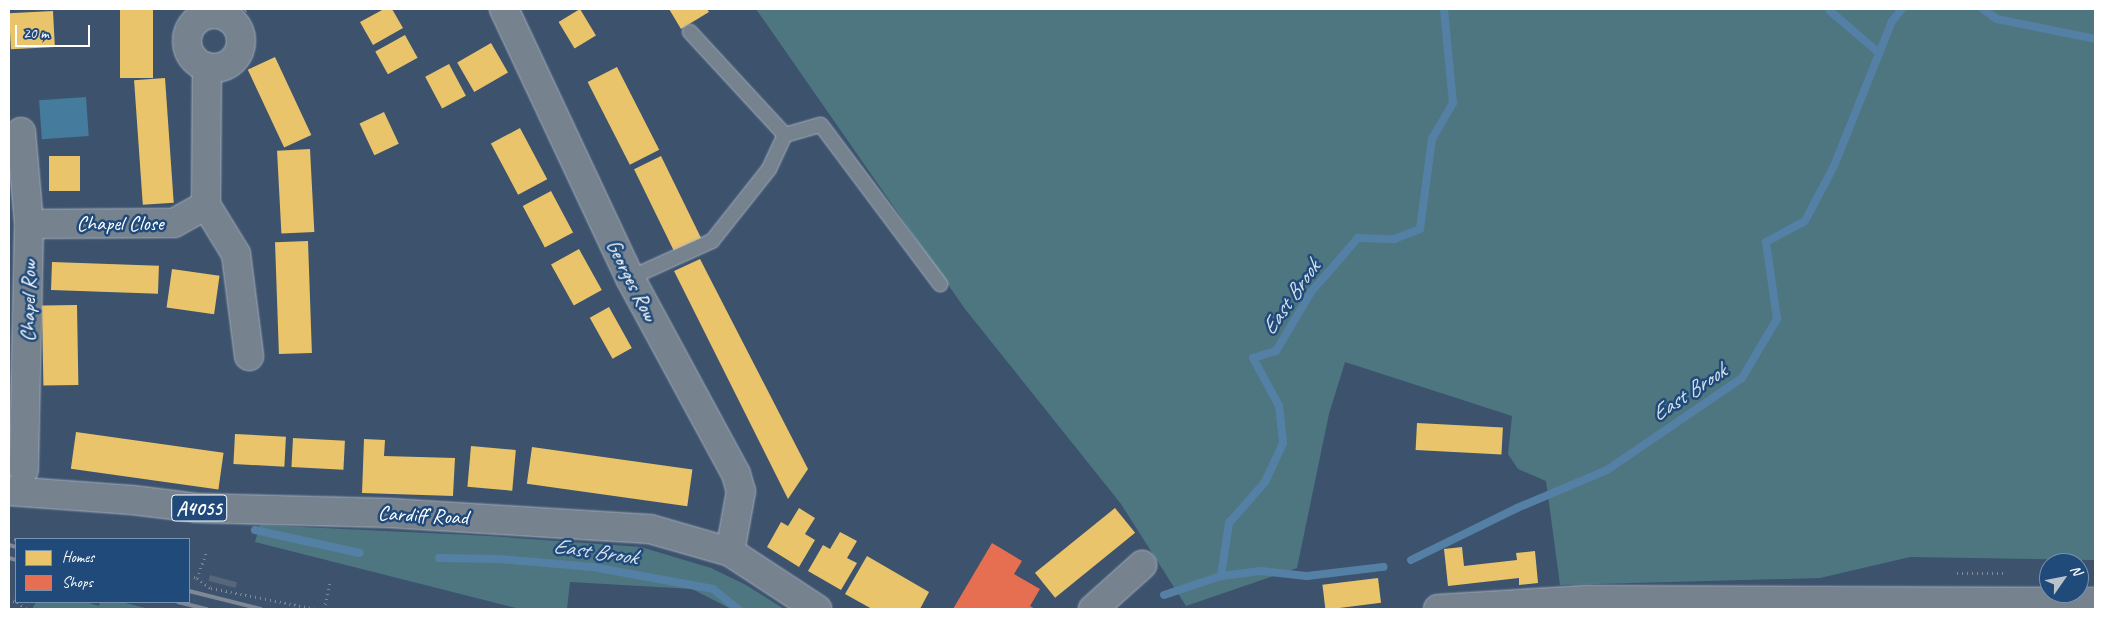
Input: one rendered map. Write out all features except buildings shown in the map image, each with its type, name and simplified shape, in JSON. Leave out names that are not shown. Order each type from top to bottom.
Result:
[{"type":"street","name":"Georges Row","points":[[504,9],[630,278],[736,474],[741,491],[730,552]]},
{"type":"street","points":[[211,13],[226,16],[240,15],[241,40],[237,56],[221,67],[207,67],[192,56],[187,40],[188,30],[202,16],[211,13]]},
{"type":"street","points":[[207,67],[206,205],[236,254],[248,356]]},
{"type":"street","name":"Chapel Row","points":[[16,480],[29,224],[21,132]]},
{"type":"street","name":"Chapel Close","points":[[29,224],[174,223],[206,205]]},
{"type":"street","name":"Cardiff Road","points":[[16,480],[132,500],[197,508],[389,512],[650,529],[730,552],[817,609]]},
{"type":"street","points":[[1093,609],[1142,564]]},
{"type":"street","points":[[1438,609],[1587,605],[2095,602]]},
{"type":"lane","points":[[690,32],[785,135]]},
{"type":"lane","points":[[630,278],[712,240],[769,168],[785,135],[821,125],[940,284]]},
{"type":"path","points":[[197,578],[207,551]]},
{"type":"path","points":[[190,576],[197,578],[211,588],[316,609]]},
{"type":"path","points":[[324,609],[330,583]]},
{"type":"green space","points":[[756,9],[2095,9],[2095,560],[2089,560],[2089,553],[2039,553],[2039,559],[1910,557],[1820,578],[1560,585],[1546,481],[1518,469],[1508,454],[1512,416],[1345,362],[1329,414],[1297,568],[1186,606],[1121,504],[965,309]]},
{"type":"green space","points":[[260,525],[489,536],[641,547],[711,568],[746,585],[784,609],[731,609],[692,589],[570,582],[567,609],[520,609],[255,542]]},
{"type":"green space","points":[[35,603],[89,603],[99,606],[100,603],[125,603],[150,609],[32,609]]},
{"type":"waterway","name":"East Brook","points":[[1164,595],[1221,576],[1229,523],[1265,482],[1283,443],[1279,406],[1253,358],[1276,351],[1311,292],[1358,238],[1394,239],[1420,229],[1432,139],[1453,103],[1444,9]]},
{"type":"waterway","name":"East Brook","points":[[1411,560],[1517,508],[1607,470],[1742,378],[1777,319],[1766,242],[1805,221],[1834,166],[1892,21],[1902,9]]},
{"type":"waterway","name":"East Brook","points":[[1983,9],[1997,19],[2095,39]]},
{"type":"waterway","points":[[1830,11],[1879,53]]},
{"type":"waterway","name":"East Brook","points":[[255,530],[360,553]]},
{"type":"waterway","name":"East Brook","points":[[439,558],[499,559],[593,567],[713,589],[738,609]]},
{"type":"waterway","points":[[1221,576],[1261,571],[1307,576],[1383,567]]},
{"type":"railway","points":[[9,545],[15,547]]},
{"type":"railway","points":[[9,558],[15,560]]},
{"type":"railway","points":[[190,591],[261,609]]},
{"type":"railway","points":[[182,603],[207,609]]}]
